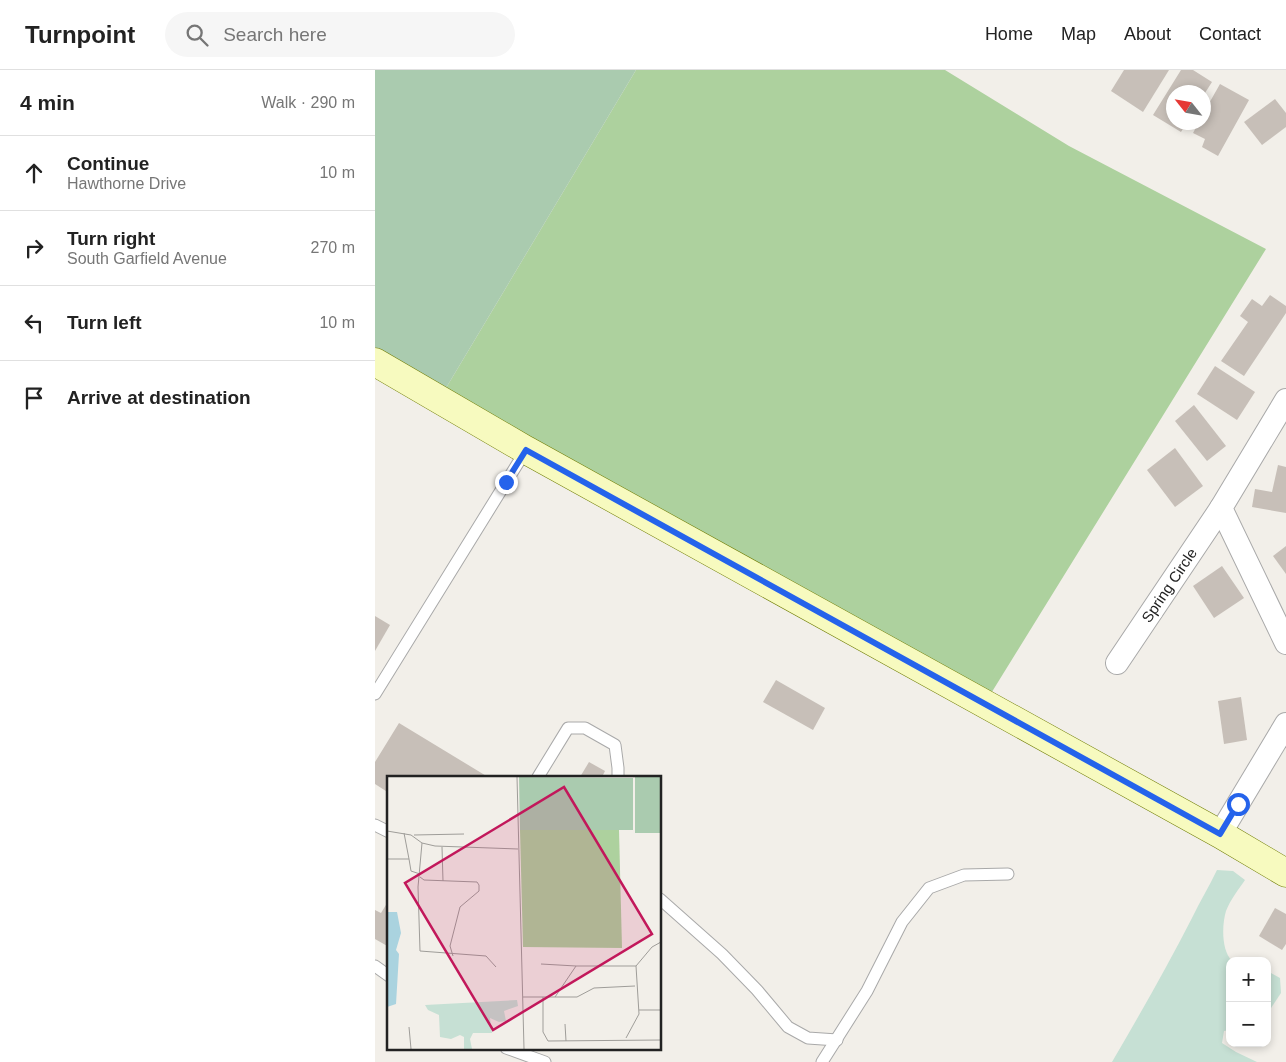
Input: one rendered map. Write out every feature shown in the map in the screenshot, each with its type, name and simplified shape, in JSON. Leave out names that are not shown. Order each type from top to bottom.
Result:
[{"type":"street","points":[[375,362],[526,450],[1220,834],[1286,873]]},
{"type":"street","name":"Spring Circle","points":[[1117,663],[1221,508],[1286,400]]},
{"type":"street","points":[[1221,508],[1286,642]]},
{"type":"street","points":[[1220,834],[1282,739]]},
{"type":"lane","points":[[375,694],[526,450]]},
{"type":"lane","points":[[539,776],[568,728],[585,728],[615,745],[618,776]]},
{"type":"lane","points":[[375,825],[387,831]]},
{"type":"lane","points":[[822,1062],[867,991],[902,922],[929,888],[964,875],[1008,874]]},
{"type":"lane","points":[[661,900],[722,954],[788,1026],[808,1038],[837,1040]]},
{"type":"lane","points":[[375,966],[387,975]]},
{"type":"lane","points":[[512,1050],[545,1062]]},
{"type":"green space","points":[[375,70],[636,70],[446,388],[375,347]]},
{"type":"green space","points":[[636,70],[945,70],[1069,146],[1266,249],[990,695],[571,463],[446,388]]},
{"type":"green space","points":[[1217,870],[1233,871],[1245,880],[1226,911],[1224,923],[1223,937],[1229,957],[1226,957],[1226,1031],[1224,1031],[1222,1043],[1226,1047],[1257,1062],[1112,1062],[1163,972]]},
{"type":"green space","points":[[1271,973],[1280,978],[1281,993],[1271,1008]]},
{"type":"building","points":[[1124,70],[1169,70],[1143,112],[1111,91]]},
{"type":"building","points":[[1181,70],[1193,70],[1212,82],[1210,85],[1172,85]]},
{"type":"building","points":[[1220,84],[1249,100],[1218,156],[1202,147],[1205,139],[1193,133],[1195,130],[1211,130],[1211,100]]},
{"type":"building","points":[[1166,94],[1166,123],[1153,115]]},
{"type":"building","points":[[1275,99],[1286,113],[1286,127],[1262,145],[1244,122]]},
{"type":"building","points":[[1270,295],[1286,306],[1286,313],[1244,376],[1221,361],[1248,322],[1240,316],[1252,299],[1262,306]]},
{"type":"building","points":[[1215,366],[1255,392],[1237,420],[1197,394]]},
{"type":"building","points":[[1194,405],[1226,446],[1207,461],[1175,421]]},
{"type":"building","points":[[1175,448],[1203,486],[1175,507],[1147,470]]},
{"type":"building","points":[[1278,465],[1286,467],[1286,513],[1252,507],[1255,489],[1272,492]]},
{"type":"building","points":[[1286,546],[1286,574],[1273,556]]},
{"type":"building","points":[[1222,566],[1244,598],[1214,618],[1193,586]]},
{"type":"building","points":[[375,616],[390,625],[375,651]]},
{"type":"building","points":[[776,680],[825,708],[813,730],[763,702]]},
{"type":"building","points":[[1241,697],[1247,740],[1224,744],[1218,701]]},
{"type":"building","points":[[399,723],[486,776],[387,776],[387,792],[375,784],[375,762]]},
{"type":"building","points":[[589,762],[605,771],[602,776],[581,776]]},
{"type":"building","points":[[387,903],[387,946],[375,939],[375,910],[381,913]]},
{"type":"building","points":[[1275,908],[1286,914],[1286,944],[1282,950],[1259,936]]},
{"type":"route","points":[[506,482],[526,450],[1220,834],[1238,804]]}]
